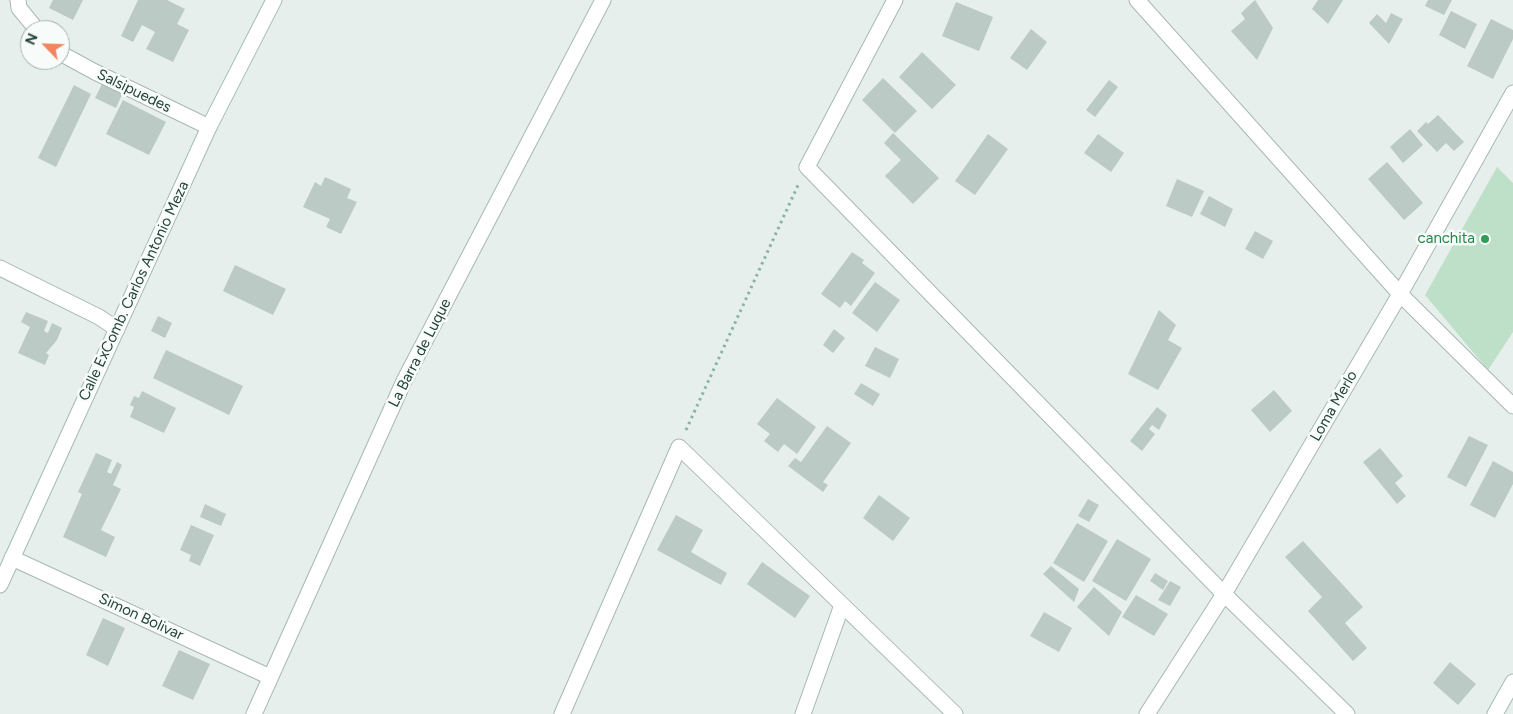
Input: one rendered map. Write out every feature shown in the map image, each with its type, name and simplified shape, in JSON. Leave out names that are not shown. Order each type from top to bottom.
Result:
[{"type":"street","points":[[18,0],[19,8],[29,20]]},
{"type":"street","name":"Calle ExComb. Carlos Antonio Meza","points":[[0,585],[209,127],[274,0]]},
{"type":"street","name":"La Barra de Luque","points":[[254,714],[404,381],[603,0]]},
{"type":"street","points":[[895,0],[807,167],[1224,594],[1347,714]]},
{"type":"street","points":[[1137,0],[1400,294],[1513,406]]},
{"type":"street","name":"Salsipuedes","points":[[70,58],[209,127]]},
{"type":"street","name":"Loma Merlo","points":[[1147,714],[1224,594],[1400,294],[1513,93]]},
{"type":"street","points":[[0,268],[99,317],[117,328]]},
{"type":"street","points":[[562,714],[679,447],[955,714]]},
{"type":"street","name":"Simon Bolivar","points":[[12,558],[270,677]]},
{"type":"street","points":[[803,714],[842,605]]},
{"type":"street","points":[[1495,714],[1512,685]]},
{"type":"path","points":[[679,447],[807,167]]},
{"type":"green space","name":"canchita","points":[[1497,167],[1513,183],[1513,332],[1488,370],[1425,295]]},
{"type":"building","points":[[53,0],[83,0],[73,20],[49,8]]},
{"type":"building","points":[[138,0],[167,0],[185,9],[177,24],[189,30],[173,62],[146,49],[155,32],[142,25],[133,42],[121,36]]},
{"type":"building","points":[[1255,0],[1273,28],[1257,60],[1231,31],[1245,19],[1241,13]]},
{"type":"building","points":[[1318,0],[1343,0],[1328,24],[1312,9]]},
{"type":"building","points":[[1428,0],[1452,0],[1444,15],[1425,6]]},
{"type":"building","points":[[956,2],[993,17],[979,51],[942,36]]},
{"type":"building","points":[[1451,11],[1477,24],[1465,49],[1439,35]]},
{"type":"building","points":[[1391,13],[1403,19],[1389,44],[1369,23],[1377,14],[1386,23]]},
{"type":"building","points":[[1491,19],[1513,30],[1513,39],[1493,79],[1467,66]]},
{"type":"building","points":[[1031,29],[1047,42],[1027,70],[1010,58]]},
{"type":"building","points":[[922,52],[956,85],[932,109],[899,77]]},
{"type":"building","points":[[105,78],[125,88],[116,108],[95,98]]},
{"type":"building","points":[[883,78],[917,111],[895,133],[862,100]]},
{"type":"building","points":[[1109,80],[1118,87],[1095,117],[1086,110]]},
{"type":"building","points":[[74,85],[91,94],[56,167],[38,158]]},
{"type":"building","points":[[123,100],[166,122],[149,155],[106,134]]},
{"type":"building","points":[[1438,115],[1464,142],[1454,151],[1446,143],[1437,152],[1417,131],[1426,122],[1428,124]]},
{"type":"building","points":[[1410,129],[1423,145],[1403,163],[1390,147]]},
{"type":"building","points":[[893,133],[939,178],[913,204],[885,176],[901,160],[884,143]]},
{"type":"building","points":[[988,134],[1008,149],[975,195],[955,181]]},
{"type":"building","points":[[1098,134],[1124,153],[1111,172],[1084,153]]},
{"type":"building","points":[[1387,162],[1423,203],[1404,220],[1368,179]]},
{"type":"building","points":[[325,177],[351,189],[347,198],[357,202],[341,234],[326,227],[330,219],[303,207],[315,182],[321,186]]},
{"type":"building","points":[[1177,179],[1204,191],[1192,217],[1166,206]]},
{"type":"building","points":[[1209,196],[1233,209],[1225,227],[1200,214]]},
{"type":"building","points":[[1255,231],[1273,241],[1263,259],[1245,249]]},
{"type":"building","points":[[852,252],[864,260],[862,263],[875,273],[851,306],[845,301],[840,308],[821,294]]},
{"type":"building","points":[[235,265],[286,289],[273,315],[223,291]]},
{"type":"building","points":[[875,282],[900,300],[877,332],[852,313]]},
{"type":"building","points":[[1159,310],[1176,325],[1168,340],[1182,348],[1158,390],[1128,374]]},
{"type":"building","points":[[26,312],[48,321],[44,331],[48,333],[52,323],[62,328],[57,340],[46,353],[49,355],[45,365],[18,353],[30,327],[21,322]]},
{"type":"building","points":[[158,316],[172,323],[165,338],[151,331]]},
{"type":"building","points":[[834,329],[845,338],[833,353],[823,345]]},
{"type":"building","points":[[875,347],[899,359],[890,378],[865,366]]},
{"type":"building","points":[[166,350],[243,386],[229,415],[153,378]]},
{"type":"building","points":[[861,383],[880,394],[873,406],[854,394]]},
{"type":"building","points":[[1274,390],[1292,411],[1270,432],[1251,410]]},
{"type":"building","points":[[142,391],[176,408],[164,433],[130,417],[134,407],[130,405],[134,396],[139,398]]},
{"type":"building","points":[[777,398],[816,427],[797,454],[784,444],[778,452],[764,441],[770,434],[757,424]]},
{"type":"building","points":[[1157,407],[1167,415],[1159,430],[1152,425],[1149,429],[1155,434],[1142,451],[1130,441]]},
{"type":"building","points":[[827,426],[851,443],[823,482],[828,485],[823,492],[788,466],[795,458],[801,462]]},
{"type":"building","points":[[1469,436],[1488,445],[1466,487],[1447,477]]},
{"type":"building","points":[[1380,448],[1403,476],[1395,483],[1406,496],[1397,504],[1363,462]]},
{"type":"building","points":[[96,453],[112,460],[107,472],[111,474],[117,462],[122,465],[113,485],[121,489],[101,530],[115,537],[106,557],[63,537],[82,494],[78,492]]},
{"type":"building","points":[[1493,461],[1513,472],[1513,484],[1495,518],[1470,505]]},
{"type":"building","points":[[879,495],[910,518],[893,541],[863,518]]},
{"type":"building","points":[[1088,499],[1099,505],[1089,522],[1078,516]]},
{"type":"building","points":[[205,504],[226,514],[221,526],[200,517]]},
{"type":"building","points":[[676,515],[703,530],[691,552],[727,573],[721,585],[657,550]]},
{"type":"building","points":[[1077,523],[1108,541],[1084,582],[1053,563]]},
{"type":"building","points":[[191,525],[214,535],[200,566],[189,561],[191,555],[180,550]]},
{"type":"building","points":[[1117,539],[1151,559],[1126,601],[1092,581]]},
{"type":"building","points":[[1303,541],[1363,607],[1345,623],[1367,648],[1353,661],[1308,611],[1322,597],[1285,557]]},
{"type":"building","points":[[762,562],[810,596],[795,618],[747,584]]},
{"type":"building","points":[[1051,566],[1079,589],[1074,602],[1043,574]]},
{"type":"building","points":[[1155,573],[1168,581],[1163,590],[1150,581]]},
{"type":"building","points":[[1170,581],[1181,587],[1170,606],[1158,600]]},
{"type":"building","points":[[1094,587],[1122,612],[1109,636],[1077,607]]},
{"type":"building","points":[[1136,595],[1168,614],[1154,636],[1122,617]]},
{"type":"building","points":[[1044,612],[1072,628],[1059,652],[1030,636]]},
{"type":"building","points":[[103,618],[125,628],[108,666],[86,655]]},
{"type":"building","points":[[179,650],[210,664],[193,700],[162,686]]},
{"type":"building","points":[[1450,662],[1476,684],[1458,705],[1433,683]]},
{"type":"place","name":"canchita","points":[[1485,239]]}]
